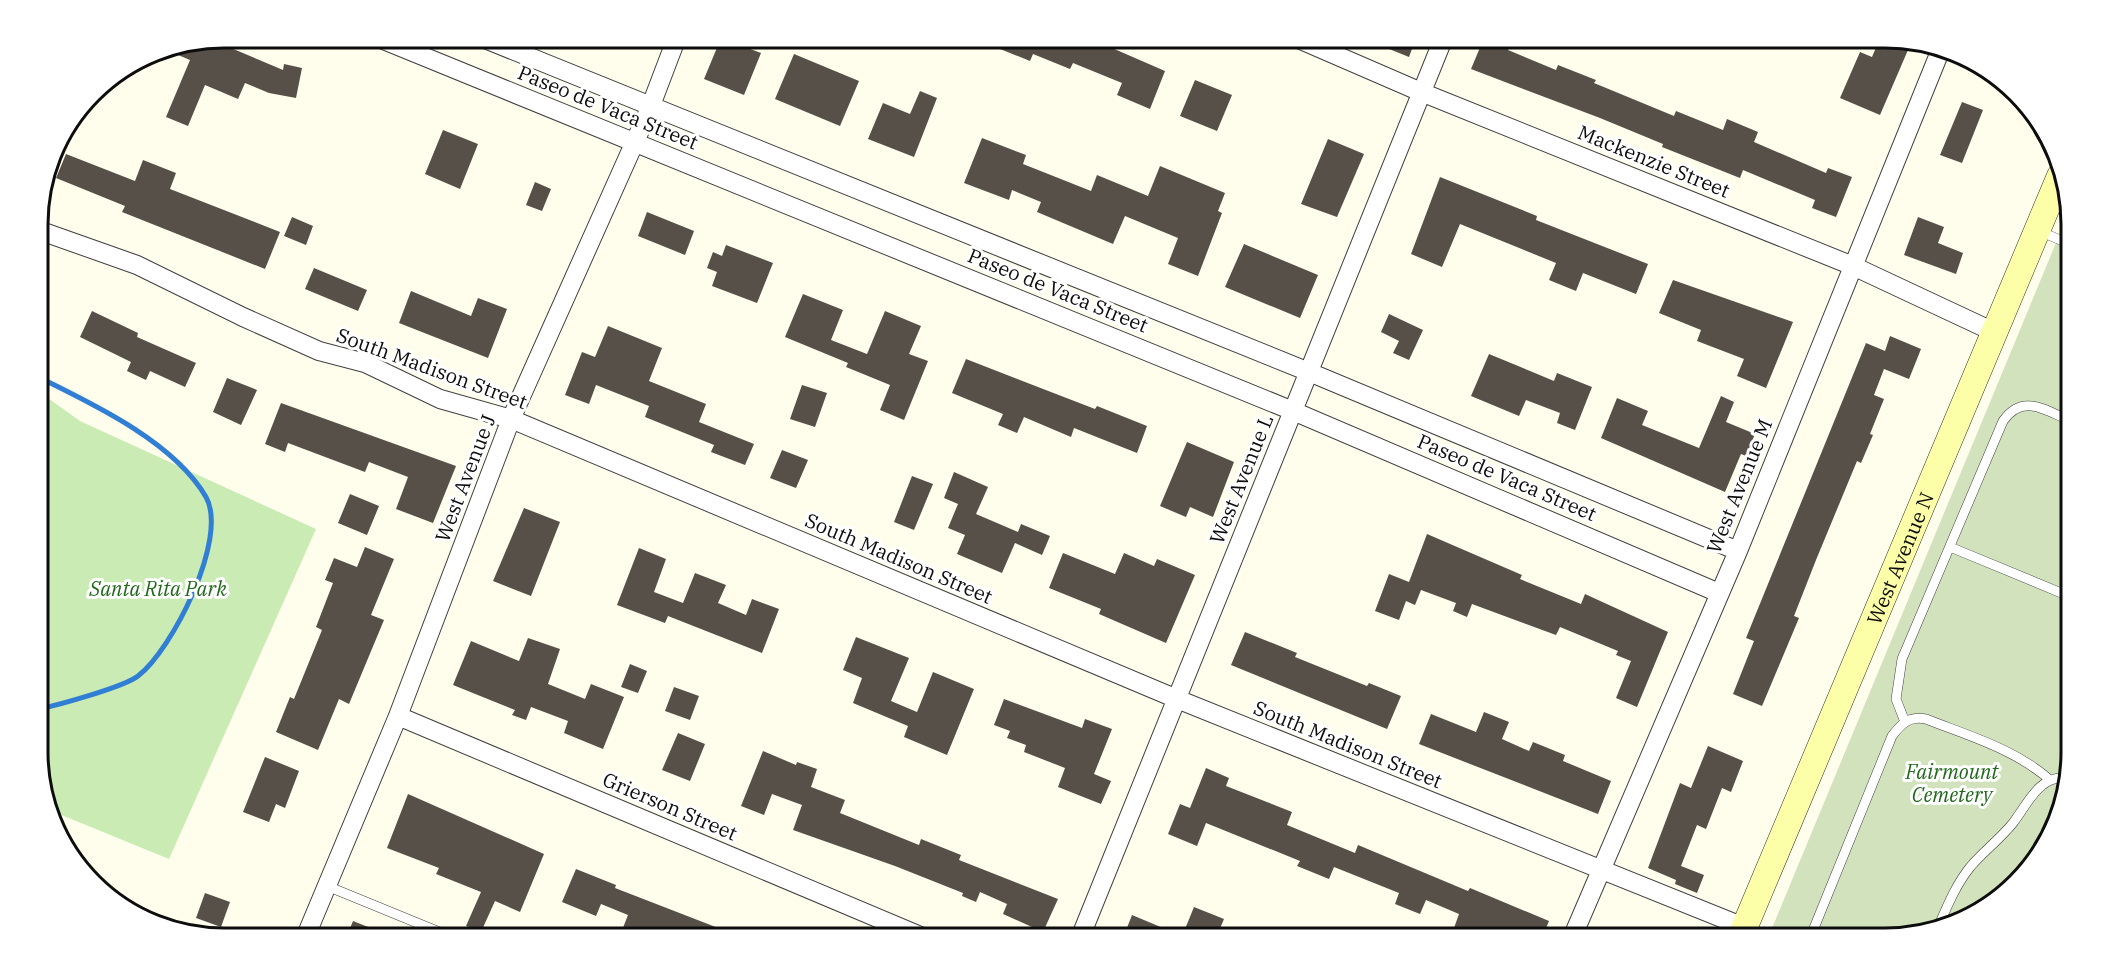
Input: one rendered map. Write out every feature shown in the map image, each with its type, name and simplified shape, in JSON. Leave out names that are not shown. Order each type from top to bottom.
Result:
[{"type":"main road","name":"West Avenue N","points":[[1744,928],[2056,185]]},
{"type":"street","name":"Paseo de Vaca Street","points":[[401,48],[1293,411],[1719,593]]},
{"type":"street","name":"Paseo de Vaca Street","points":[[504,48],[1309,372],[1738,551]]},
{"type":"street","name":"West Avenue J","points":[[310,928],[398,716],[511,419],[650,108],[673,48]]},
{"type":"street","name":"Mackenzie Street","points":[[1318,48],[1852,266],[1994,332]]},
{"type":"street","name":"West Avenue L","points":[[1084,928],[1440,48]]},
{"type":"street","name":"West Avenue M","points":[[1576,928],[1738,551],[1938,56]]},
{"type":"street","name":"South Madison Street","points":[[48,235],[137,266],[319,351],[365,363],[440,399],[511,419],[1177,699],[1600,870],[1733,928]]},
{"type":"street","name":"Grierson Street","points":[[398,716],[901,928]]},
{"type":"lane","points":[[2037,230],[2061,240]]},
{"type":"lane","points":[[1905,722],[1896,699],[1902,659],[2003,421],[2010,411],[2020,405],[2030,405],[2061,417]]},
{"type":"lane","points":[[1950,547],[2061,593]]},
{"type":"lane","points":[[1814,928],[1892,736],[1905,722],[1914,717],[1926,719],[2011,753],[2032,764],[2050,780]]},
{"type":"lane","points":[[1942,919],[1950,899],[1970,867],[2012,824],[2042,785],[2050,780],[2059,779]]},
{"type":"lane","points":[[327,886],[430,928]]},
{"type":"green space","name":"Fairmount Cemetery","points":[[2061,231],[2061,764],[2058,786],[2048,819],[2025,859],[2001,884],[1963,910],[1942,919],[1897,928],[1772,928]]},
{"type":"green space","name":"Santa Rita Park","points":[[48,398],[80,421],[316,529],[169,859],[59,814],[54,798],[48,752]]},
{"type":"building","points":[[231,48],[283,70],[284,64],[302,68],[296,98],[269,93],[245,83],[238,99],[205,85],[188,126],[166,117],[190,60],[177,54]]},
{"type":"building","points":[[717,48],[748,48],[761,53],[744,95],[704,79]]},
{"type":"building","points":[[998,48],[1112,48],[1165,71],[1150,109],[1117,95],[1122,83],[1073,63],[1070,69],[1033,54],[1030,61]]},
{"type":"building","points":[[1387,48],[1412,48],[1409,57]]},
{"type":"building","points":[[1480,48],[1509,48],[1508,50],[1556,70],[1558,65],[1596,80],[1594,83],[1674,116],[1676,111],[1723,130],[1727,119],[1758,132],[1754,142],[1826,173],[1828,168],[1852,177],[1836,217],[1812,208],[1815,200],[1743,170],[1740,178],[1662,147],[1663,144],[1600,118],[1471,69]]},
{"type":"building","points":[[1876,48],[1908,50],[1880,115],[1840,98],[1860,52],[1872,57]]},
{"type":"building","points":[[794,54],[859,81],[840,126],[775,99]]},
{"type":"building","points":[[1195,80],[1232,95],[1217,131],[1180,116]]},
{"type":"building","points":[[920,91],[937,98],[914,157],[868,139],[883,103],[910,114]]},
{"type":"building","points":[[1962,102],[1983,110],[1962,163],[1940,155]]},
{"type":"building","points":[[443,130],[478,144],[460,189],[425,174]]},
{"type":"building","points":[[982,138],[1026,155],[1023,164],[1091,191],[1097,175],[1148,196],[1160,166],[1225,193],[1218,211],[1222,213],[1198,276],[1168,264],[1178,238],[1125,216],[1113,244],[1037,212],[1041,202],[1012,190],[1009,200],[964,183]]},
{"type":"building","points":[[1328,139],[1364,154],[1337,217],[1301,204]]},
{"type":"building","points":[[66,154],[135,181],[143,160],[176,173],[170,189],[280,232],[265,269],[122,212],[125,206],[56,178]]},
{"type":"building","points":[[1440,177],[1537,216],[1536,220],[1648,264],[1636,294],[1583,273],[1576,291],[1549,280],[1556,263],[1460,224],[1442,267],[1411,254]]},
{"type":"building","points":[[535,182],[551,189],[542,211],[526,205]]},
{"type":"building","points":[[647,212],[694,231],[685,255],[638,236]]},
{"type":"building","points":[[292,217],[313,226],[306,245],[284,236]]},
{"type":"building","points":[[1918,217],[1944,227],[1938,243],[1963,253],[1956,274],[1904,255]]},
{"type":"building","points":[[1244,244],[1318,275],[1300,318],[1225,287]]},
{"type":"building","points":[[726,245],[773,263],[757,303],[712,286],[717,272],[707,268],[713,252],[722,256]]},
{"type":"building","points":[[314,268],[367,290],[358,311],[305,289]]},
{"type":"building","points":[[1673,280],[1793,322],[1766,388],[1737,376],[1744,359],[1697,341],[1701,330],[1659,313]]},
{"type":"building","points":[[411,291],[471,316],[478,298],[507,309],[488,358],[399,323]]},
{"type":"building","points":[[803,294],[843,310],[831,340],[867,354],[885,311],[921,326],[909,354],[928,361],[904,420],[880,410],[890,385],[846,367],[848,363],[785,337]]},
{"type":"building","points":[[92,311],[138,333],[137,337],[196,363],[185,387],[150,371],[146,380],[127,371],[131,362],[80,337]]},
{"type":"building","points":[[1389,314],[1423,330],[1409,360],[1393,353],[1399,341],[1381,332]]},
{"type":"building","points":[[608,326],[662,348],[649,381],[706,404],[699,422],[754,444],[745,465],[711,452],[714,445],[645,417],[649,406],[596,385],[589,404],[565,395],[582,352],[595,357]]},
{"type":"building","points":[[1890,336],[1921,349],[1909,379],[1884,369],[1874,395],[1884,399],[1870,434],[1873,435],[1861,463],[1857,461],[1816,560],[1794,616],[1799,618],[1762,706],[1733,694],[1754,641],[1746,638],[1866,343],[1885,351]]},
{"type":"building","points":[[1489,354],[1554,381],[1557,373],[1592,387],[1575,430],[1557,423],[1560,413],[1526,400],[1519,416],[1471,396]]},
{"type":"building","points":[[966,359],[1095,409],[1097,406],[1147,426],[1137,453],[1074,428],[1071,437],[1024,417],[1017,433],[998,425],[1003,414],[952,393]]},
{"type":"building","points":[[227,378],[257,390],[241,425],[213,412]]},
{"type":"building","points":[[802,385],[827,393],[815,427],[790,419]]},
{"type":"building","points":[[1721,396],[1734,402],[1726,422],[1755,434],[1746,456],[1741,454],[1725,492],[1601,438],[1617,398],[1648,411],[1642,425],[1699,448]]},
{"type":"building","points":[[281,403],[456,466],[433,523],[396,509],[408,477],[369,462],[365,472],[288,443],[285,452],[265,444]]},
{"type":"building","points":[[1187,442],[1234,462],[1213,517],[1190,507],[1186,517],[1160,506]]},
{"type":"building","points":[[782,450],[808,460],[796,488],[770,478]]},
{"type":"building","points":[[954,472],[988,487],[976,514],[1018,532],[1021,524],[1050,536],[1042,555],[1015,543],[1002,573],[957,554],[965,535],[948,528],[958,504],[944,498]]},
{"type":"building","points":[[912,476],[933,484],[914,530],[894,522]]},
{"type":"building","points":[[350,494],[379,506],[367,535],[338,523]]},
{"type":"building","points":[[524,508],[560,522],[531,596],[493,581]]},
{"type":"building","points":[[1427,534],[1522,575],[1520,579],[1581,604],[1585,594],[1668,632],[1637,707],[1616,698],[1631,661],[1616,655],[1618,651],[1560,627],[1556,635],[1472,604],[1467,617],[1453,611],[1456,603],[1421,590],[1415,605],[1406,601],[1399,620],[1375,611],[1389,574],[1409,582]]},
{"type":"building","points":[[365,547],[394,559],[371,615],[384,620],[349,704],[339,699],[318,750],[276,732],[290,697],[294,699],[322,630],[316,627],[333,583],[325,580],[334,558],[357,567]]},
{"type":"building","points":[[639,548],[666,559],[654,592],[683,603],[695,573],[726,585],[718,603],[746,615],[752,599],[779,609],[762,653],[668,616],[665,623],[617,605]]},
{"type":"building","points":[[1063,553],[1115,574],[1124,553],[1154,566],[1157,559],[1195,575],[1166,643],[1099,614],[1101,609],[1049,588]]},
{"type":"building","points":[[1245,632],[1297,653],[1295,657],[1367,686],[1369,683],[1401,696],[1387,729],[1231,665]]},
{"type":"building","points":[[856,637],[909,658],[891,701],[917,712],[933,672],[974,689],[947,755],[904,737],[908,726],[853,703],[862,678],[843,670]]},
{"type":"building","points":[[528,638],[560,649],[548,684],[585,699],[591,684],[624,697],[603,749],[564,733],[568,721],[531,707],[526,720],[512,715],[515,710],[453,685],[471,641],[519,661]]},
{"type":"building","points":[[630,664],[647,671],[638,693],[621,687]]},
{"type":"building","points":[[674,687],[699,696],[690,720],[665,711]]},
{"type":"building","points":[[1004,699],[1082,728],[1085,719],[1112,729],[1094,774],[1111,781],[1101,804],[1058,787],[1065,768],[1024,752],[1026,745],[1007,738],[1010,731],[994,725]]},
{"type":"building","points":[[1484,712],[1509,722],[1502,739],[1529,751],[1533,742],[1565,755],[1563,761],[1611,781],[1598,814],[1419,744],[1431,714],[1476,732]]},
{"type":"building","points":[[678,733],[705,744],[690,781],[662,770]]},
{"type":"building","points":[[1708,746],[1743,761],[1731,792],[1722,788],[1706,829],[1697,825],[1681,866],[1704,875],[1697,893],[1675,884],[1676,880],[1648,868],[1680,783],[1691,788]]},
{"type":"building","points":[[763,751],[796,765],[797,762],[817,769],[811,787],[845,800],[840,813],[919,845],[921,839],[961,855],[959,860],[1058,899],[1045,928],[1034,928],[1003,914],[1007,904],[980,892],[976,902],[962,896],[963,893],[895,866],[793,830],[802,805],[772,794],[764,815],[741,806]]},
{"type":"building","points":[[265,757],[299,771],[285,808],[276,804],[269,822],[243,812]]},
{"type":"building","points":[[1206,768],[1229,778],[1226,786],[1292,812],[1287,825],[1355,853],[1358,845],[1468,891],[1470,888],[1549,921],[1546,928],[1454,928],[1459,914],[1426,900],[1420,914],[1395,904],[1399,893],[1334,867],[1329,879],[1297,866],[1300,861],[1206,823],[1197,846],[1168,834],[1180,804],[1190,808]]},
{"type":"building","points":[[408,794],[544,854],[520,912],[495,901],[483,928],[471,928],[466,926],[481,892],[436,874],[439,868],[387,848]]},
{"type":"building","points":[[576,869],[616,885],[615,888],[718,928],[623,928],[628,915],[601,904],[596,916],[562,902]]},
{"type":"building","points":[[205,893],[230,902],[221,927],[196,918]]},
{"type":"building","points":[[1194,907],[1224,919],[1220,928],[1185,928]]},
{"type":"building","points":[[1132,915],[1163,928],[1127,928]]},
{"type":"building","points":[[353,921],[371,928],[350,928]]},
{"type":"waterway","points":[[48,382],[131,426],[174,459],[192,477],[206,497],[211,515],[210,539],[204,565],[181,619],[152,663],[131,680],[75,700],[48,707]]}]
